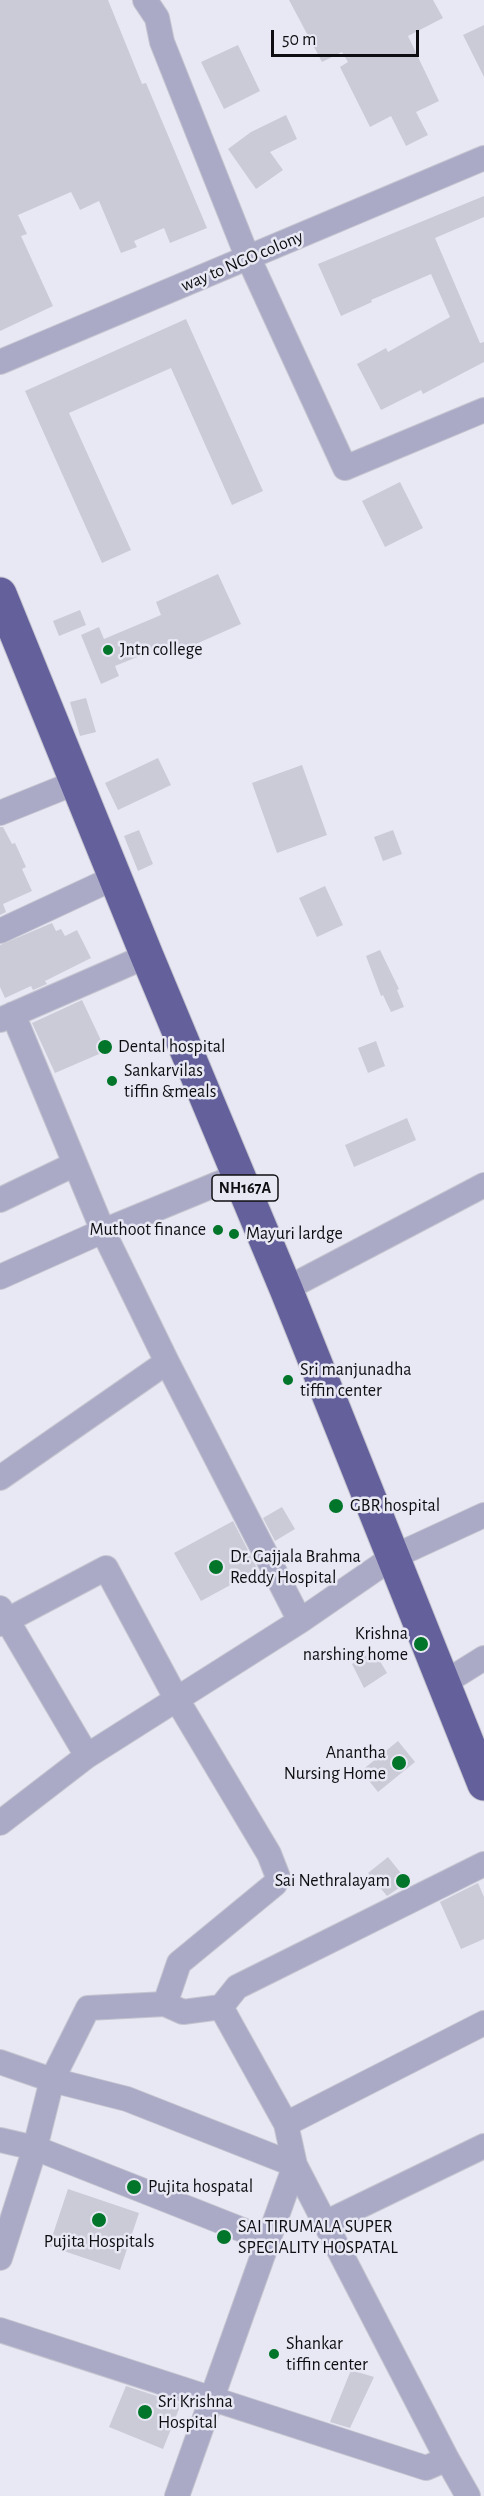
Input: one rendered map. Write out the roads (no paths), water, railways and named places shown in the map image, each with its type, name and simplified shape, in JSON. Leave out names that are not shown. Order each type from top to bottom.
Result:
[{"type":"highway","name":"NH167A","points":[[1,598],[286,1288],[484,1784]]},
{"type":"street","points":[[145,0],[157,18],[162,42],[249,258],[345,468],[484,410]]},
{"type":"street","name":"way to NGO colony","points":[[0,362],[484,158]]},
{"type":"street","points":[[0,813],[77,782]]},
{"type":"street","points":[[0,931],[116,877]]},
{"type":"street","points":[[147,956],[6,1017],[75,1164],[103,1231],[167,1362],[300,1621]]},
{"type":"street","points":[[1,1198],[75,1164]]},
{"type":"street","points":[[0,1277],[103,1231],[239,1175]]},
{"type":"street","points":[[286,1288],[484,1185]]},
{"type":"street","points":[[0,1478],[167,1362]]},
{"type":"street","points":[[0,1823],[87,1756],[300,1621],[394,1558],[484,1515]]},
{"type":"street","points":[[87,1756],[2,1617],[106,1568],[176,1698],[268,1854],[278,1877],[268,1891],[179,1963],[165,2004]]},
{"type":"street","points":[[444,1683],[484,1658]]},
{"type":"street","points":[[0,2258],[35,2148],[52,2080],[88,2008],[165,2004],[183,2012],[221,2007],[237,1987],[484,1864]]},
{"type":"street","points":[[221,2007],[286,2124],[295,2165],[468,2496]]},
{"type":"street","points":[[286,2124],[484,2023]]},
{"type":"street","points":[[0,2062],[52,2080],[127,2099],[295,2165]]},
{"type":"street","points":[[0,2140],[35,2148],[268,2240]]},
{"type":"street","points":[[325,2223],[484,2146]]},
{"type":"street","points":[[177,2496],[295,2165]]},
{"type":"street","points":[[0,2330],[426,2468],[447,2459]]},
{"type":"place","name":"Jntn college","points":[[108,650]]},
{"type":"place","name":"Dental hospital","points":[[105,1047]]},
{"type":"place","name":"Sankarvilas tiffin &meals","points":[[112,1081]]},
{"type":"place","name":"Muthoot finance","points":[[218,1230]]},
{"type":"place","name":"Mayuri lardge","points":[[234,1234]]},
{"type":"place","name":"Sri manjunadha tiffin center","points":[[288,1380]]},
{"type":"place","name":"GBR hospital","points":[[336,1506]]},
{"type":"place","name":"Dr. Gajjala Brahma Reddy Hospital","points":[[216,1567]]},
{"type":"place","name":"Krishna narshing home","points":[[421,1644]]},
{"type":"place","name":"Anantha Nursing Home","points":[[399,1763]]},
{"type":"place","name":"Sai Nethralayam","points":[[403,1881]]},
{"type":"place","name":"Pujita hospatal","points":[[134,2187]]},
{"type":"place","name":"Pujita Hospitals","points":[[99,2220]]},
{"type":"place","name":"SAI TIRUMALA SUPER SPECIALITY HOSPATAL","points":[[224,2237]]},
{"type":"place","name":"Shankar tiffin center","points":[[274,2354]]},
{"type":"place","name":"Sri Krishna Hospital","points":[[145,2412]]}]
